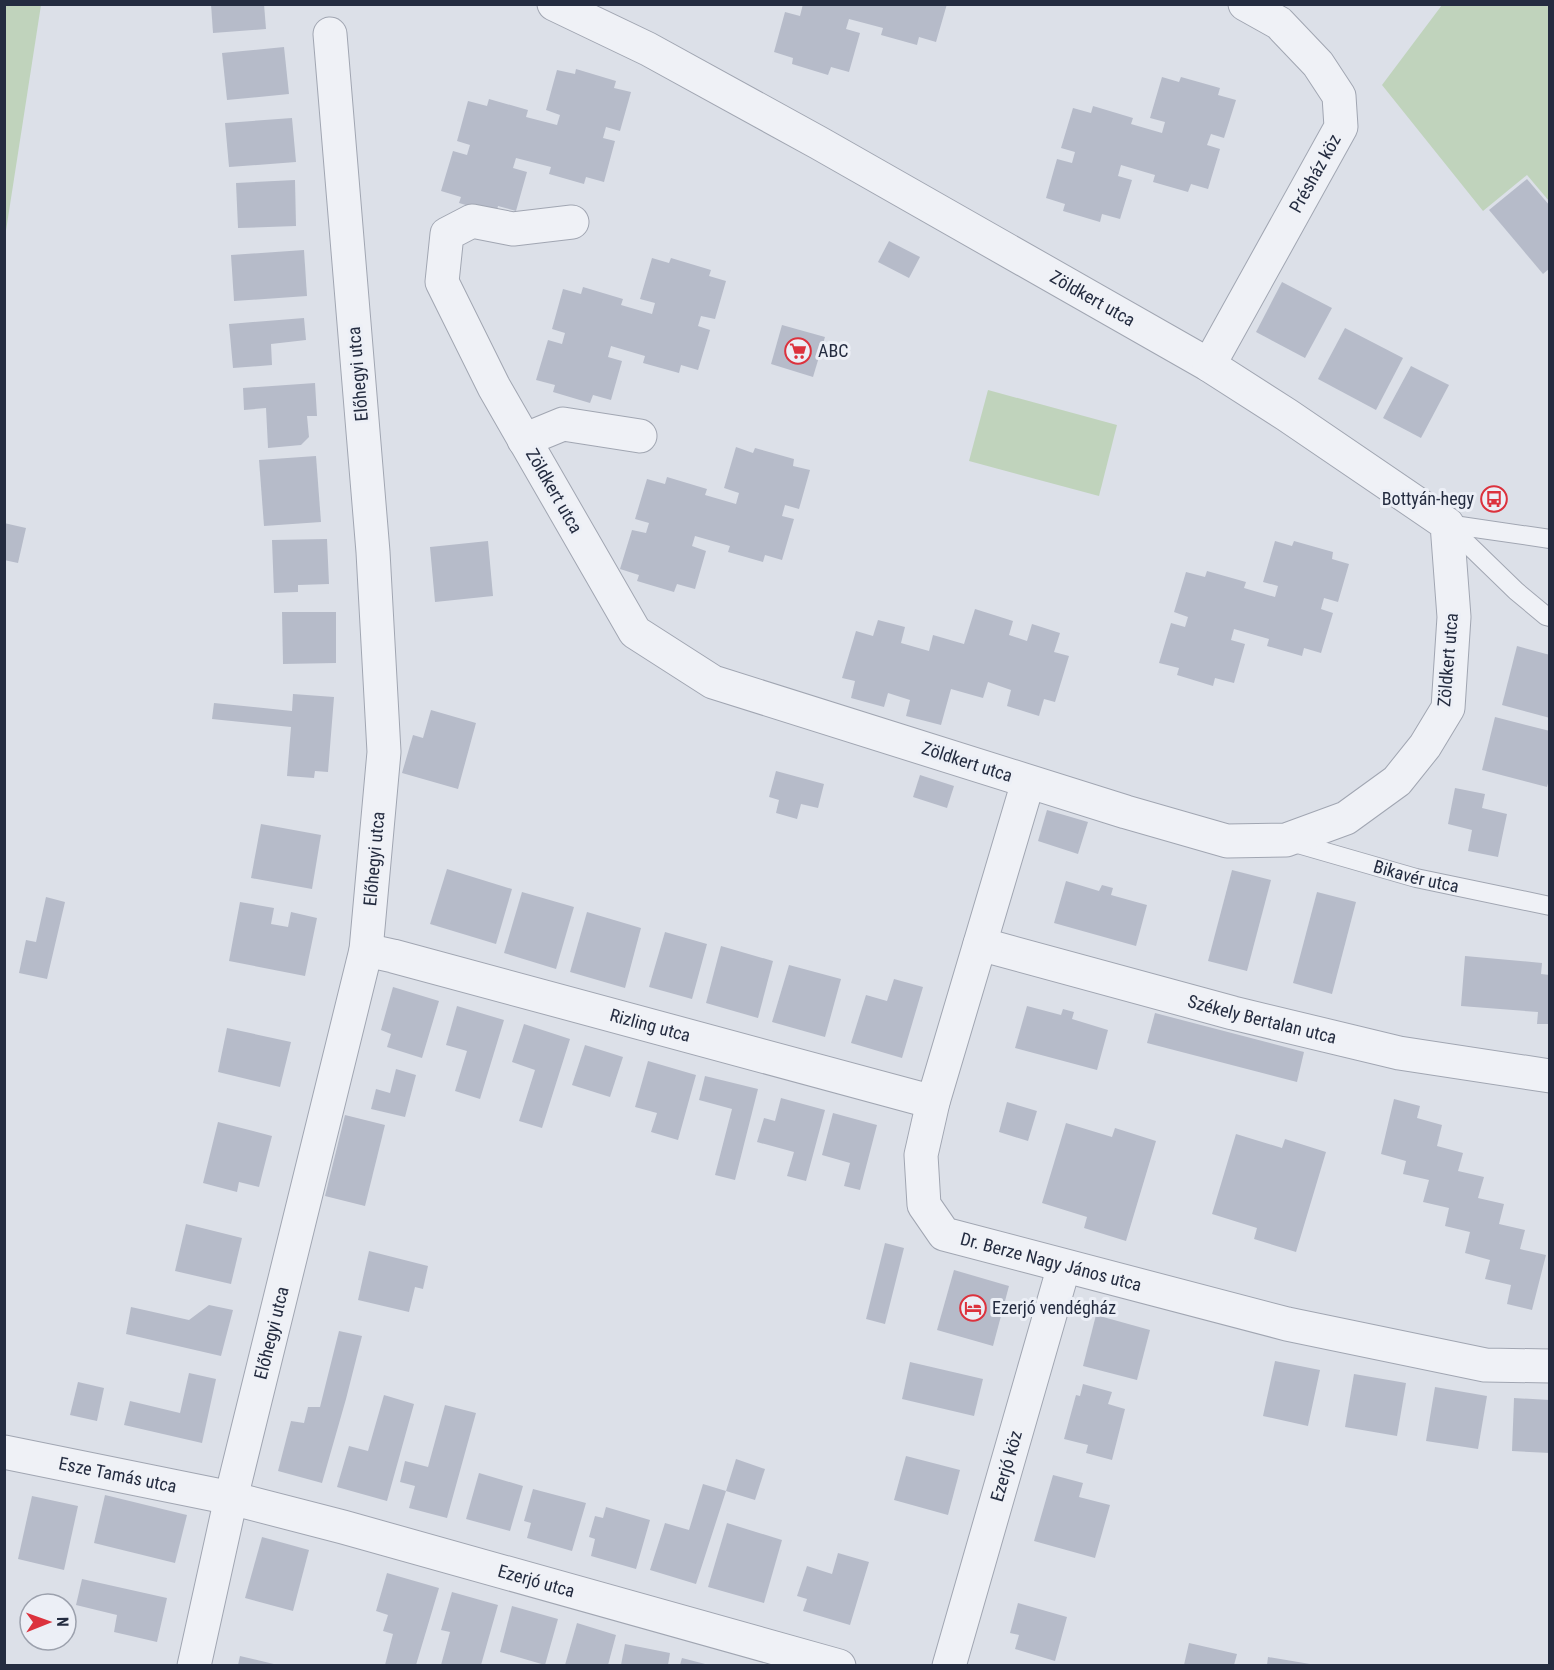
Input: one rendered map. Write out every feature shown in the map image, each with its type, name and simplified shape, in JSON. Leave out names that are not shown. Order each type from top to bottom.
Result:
[{"type":"street","name":"Zöldkert utca","points":[[554,4],[648,48],[759,109],[1209,365],[1447,524],[1454,617],[1448,708],[1425,746],[1397,781],[1346,818],[1286,840],[1227,841],[1028,782],[713,682],[634,632],[494,387],[442,282],[447,234],[472,221],[513,229],[572,222]]},
{"type":"street","name":"Présház köz","points":[[1209,365],[1341,127],[1339,96],[1318,64],[1279,22],[1245,4]]},
{"type":"street","name":"Előhegyi utca","points":[[194,1665],[231,1498],[366,950],[384,752],[373,552],[330,34]]},
{"type":"street","points":[[524,440],[563,424],[640,436]]},
{"type":"street","name":"Dr. Berze Nagy János utca","points":[[1028,782],[933,1102],[921,1155],[924,1205],[944,1234],[1287,1324],[1485,1365],[1550,1366]]},
{"type":"street","name":"Székely Bertalan utca","points":[[980,944],[1233,1013],[1388,1050],[1550,1076]]},
{"type":"street","name":"Rizling utca","points":[[366,950],[933,1102]]},
{"type":"street","name":"Ezerjó köz","points":[[949,1665],[1064,1266]]},
{"type":"street","name":"Esze Tamás utca","points":[[4,1452],[231,1498]]},
{"type":"street","name":"Ezerjó utca","points":[[231,1498],[839,1665]]},
{"type":"lane","points":[[1447,524],[1550,539]]},
{"type":"lane","points":[[1447,524],[1516,591],[1550,617]]},
{"type":"lane","name":"Bikavér utca","points":[[1286,840],[1416,878],[1550,906]]},
{"type":"green space","points":[[4,5],[41,5],[5,237]]},
{"type":"green space","points":[[1442,5],[1549,5],[1549,201],[1527,175],[1483,211],[1382,85]]},
{"type":"green space","points":[[988,390],[1117,425],[1099,496],[969,461]]},
{"type":"building","points":[[211,4],[264,4],[266,29],[213,33]]},
{"type":"building","points":[[803,4],[947,4],[936,42],[919,37],[917,45],[881,35],[883,28],[849,19],[846,29],[860,33],[849,72],[831,67],[828,75],[792,64],[793,58],[774,52],[785,12],[800,16]]},
{"type":"building","points":[[284,47],[289,94],[227,100],[222,53]]},
{"type":"building","points":[[576,69],[616,81],[614,88],[631,92],[620,131],[606,127],[603,138],[615,141],[604,182],[586,177],[584,184],[549,174],[551,167],[516,158],[513,168],[527,172],[516,211],[498,206],[496,214],[459,203],[461,197],[441,191],[453,151],[467,155],[470,145],[457,141],[468,101],[487,106],[489,99],[528,110],[526,117],[557,125],[560,115],[546,110],[557,70],[575,74]]},
{"type":"building","points":[[1162,77],[1179,82],[1181,77],[1220,88],[1218,95],[1236,100],[1224,138],[1211,134],[1207,145],[1220,149],[1208,189],[1191,184],[1188,192],[1153,182],[1155,175],[1121,165],[1118,176],[1132,180],[1120,219],[1102,214],[1100,222],[1063,211],[1065,204],[1046,198],[1057,159],[1072,163],[1075,152],[1061,148],[1073,108],[1091,113],[1093,106],[1133,118],[1131,124],[1162,133],[1165,122],[1150,118]]},
{"type":"building","points":[[292,118],[296,162],[229,167],[225,123]]},
{"type":"building","points":[[1527,179],[1550,206],[1550,268],[1543,274],[1489,210]]},
{"type":"building","points":[[295,180],[296,226],[238,228],[236,183]]},
{"type":"building","points":[[889,241],[920,257],[909,278],[878,262]]},
{"type":"building","points":[[304,250],[307,296],[234,301],[231,255]]},
{"type":"building","points":[[652,258],[669,263],[671,258],[711,270],[709,276],[726,281],[715,319],[701,316],[698,326],[710,330],[698,370],[681,365],[679,373],[643,363],[645,356],[611,346],[608,357],[622,361],[611,400],[593,395],[590,403],[553,392],[555,385],[536,380],[548,340],[562,344],[565,333],[552,329],[563,289],[581,294],[583,287],[623,299],[621,305],[652,314],[655,303],[640,299]]},
{"type":"building","points":[[1282,282],[1332,308],[1305,358],[1256,332]]},
{"type":"building","points":[[304,318],[306,340],[271,344],[272,365],[233,368],[229,324]]},
{"type":"building","name":"ABC","points":[[782,325],[825,337],[813,377],[771,364]]},
{"type":"building","points":[[1345,328],[1403,358],[1376,410],[1318,379]]},
{"type":"building","points":[[1411,366],[1449,385],[1421,438],[1383,418]]},
{"type":"building","points":[[315,383],[317,416],[307,416],[309,437],[301,445],[268,448],[266,408],[244,410],[243,388]]},
{"type":"building","points":[[736,447],[753,453],[755,448],[794,459],[793,466],[810,470],[799,509],[785,505],[782,516],[794,519],[782,560],[765,555],[763,562],[728,552],[730,546],[695,536],[692,546],[706,551],[695,589],[677,584],[674,592],[637,581],[639,575],[620,569],[632,530],[646,533],[649,523],[635,519],[647,479],[665,484],[667,477],[707,489],[705,495],[736,504],[739,493],[724,488]]},
{"type":"building","points":[[316,456],[321,522],[264,526],[259,460]]},
{"type":"building","points":[[4,523],[26,528],[18,563],[4,560]]},
{"type":"building","points":[[327,539],[329,584],[298,585],[298,592],[274,593],[272,540]]},
{"type":"building","points":[[488,541],[493,596],[435,602],[430,547]]},
{"type":"building","points":[[1275,541],[1292,546],[1294,541],[1333,552],[1332,559],[1349,564],[1338,602],[1324,598],[1321,609],[1333,613],[1321,653],[1304,648],[1302,656],[1267,646],[1269,639],[1234,629],[1231,640],[1245,644],[1234,683],[1215,678],[1213,686],[1177,675],[1179,668],[1159,663],[1171,623],[1185,627],[1188,617],[1174,612],[1186,572],[1205,577],[1207,571],[1246,582],[1244,588],[1275,597],[1278,586],[1263,582]]},
{"type":"building","points":[[975,609],[1013,621],[1009,635],[1027,641],[1032,624],[1060,633],[1054,652],[1069,656],[1055,702],[1044,699],[1039,716],[1007,706],[1011,690],[988,682],[983,698],[951,689],[941,725],[906,716],[910,700],[888,693],[884,707],[851,698],[855,681],[842,678],[856,631],[873,636],[878,620],[905,627],[901,643],[929,651],[933,635],[964,644]]},
{"type":"building","points":[[282,612],[336,612],[336,663],[283,664]]},
{"type":"building","points":[[1517,646],[1550,655],[1550,718],[1502,705]]},
{"type":"building","points":[[293,694],[334,697],[328,772],[315,771],[314,778],[287,776],[291,727],[212,719],[214,703],[292,711]]},
{"type":"building","points":[[431,710],[476,723],[458,789],[402,773],[413,735],[423,738]]},
{"type":"building","points":[[1495,717],[1550,731],[1550,776],[1547,787],[1482,770]]},
{"type":"building","points":[[776,771],[824,784],[818,808],[801,804],[797,819],[776,813],[779,800],[769,797]]},
{"type":"building","points":[[920,775],[954,786],[947,808],[913,797]]},
{"type":"building","points":[[1455,788],[1485,794],[1482,808],[1507,814],[1498,857],[1468,851],[1472,830],[1448,824]]},
{"type":"building","points":[[1047,810],[1088,822],[1078,854],[1038,841]]},
{"type":"building","points":[[261,824],[321,835],[312,889],[251,878]]},
{"type":"building","points":[[447,869],[512,889],[496,944],[430,924]]},
{"type":"building","points":[[1232,870],[1271,880],[1247,971],[1208,961]]},
{"type":"building","points":[[1066,881],[1099,891],[1102,885],[1113,888],[1111,895],[1147,905],[1136,946],[1054,923]]},
{"type":"building","points":[[522,892],[574,907],[556,969],[504,953]]},
{"type":"building","points":[[1317,892],[1356,902],[1332,994],[1293,983]]},
{"type":"building","points":[[46,897],[65,902],[47,979],[19,973],[26,940],[36,942]]},
{"type":"building","points":[[240,902],[274,908],[271,924],[288,927],[291,912],[317,918],[305,976],[229,961]]},
{"type":"building","points":[[587,912],[641,928],[625,988],[570,972]]},
{"type":"building","points":[[665,932],[707,944],[692,999],[649,987]]},
{"type":"building","points":[[721,946],[773,961],[758,1018],[706,1003]]},
{"type":"building","points":[[1465,956],[1542,963],[1541,974],[1550,975],[1550,1024],[1537,1024],[1538,1012],[1461,1006]]},
{"type":"building","points":[[789,965],[841,979],[825,1037],[772,1022]]},
{"type":"building","points":[[894,979],[923,987],[902,1058],[851,1043],[866,995],[887,1001]]},
{"type":"building","points":[[393,987],[439,1001],[422,1058],[387,1047],[391,1034],[381,1030]]},
{"type":"building","points":[[457,1006],[504,1020],[480,1099],[455,1091],[467,1051],[446,1045]]},
{"type":"building","points":[[1027,1006],[1061,1015],[1063,1009],[1074,1012],[1072,1019],[1108,1030],[1097,1070],[1015,1048]]},
{"type":"building","points":[[1155,1013],[1304,1052],[1297,1082],[1147,1043]]},
{"type":"building","points":[[524,1024],[570,1039],[542,1128],[519,1121],[535,1070],[512,1062]]},
{"type":"building","points":[[227,1028],[291,1042],[280,1087],[218,1072]]},
{"type":"building","points":[[585,1045],[623,1057],[610,1097],[572,1085]]},
{"type":"building","points":[[648,1061],[696,1075],[678,1140],[651,1132],[657,1113],[635,1107]]},
{"type":"building","points":[[396,1069],[416,1075],[405,1117],[371,1109],[376,1089],[390,1093]]},
{"type":"building","points":[[705,1076],[758,1089],[735,1180],[715,1175],[732,1109],[699,1100]]},
{"type":"building","points":[[781,1098],[825,1110],[806,1181],[787,1176],[794,1152],[757,1142],[764,1118],[775,1121]]},
{"type":"building","points":[[1394,1099],[1420,1106],[1417,1118],[1442,1125],[1437,1146],[1463,1153],[1458,1171],[1484,1177],[1478,1198],[1504,1204],[1499,1224],[1525,1230],[1520,1249],[1546,1255],[1532,1310],[1507,1304],[1511,1285],[1485,1279],[1490,1260],[1465,1253],[1470,1232],[1445,1226],[1449,1208],[1423,1202],[1429,1180],[1403,1174],[1406,1161],[1381,1154]]},
{"type":"building","points":[[1007,1102],[1037,1111],[1028,1141],[999,1132]]},
{"type":"building","points":[[833,1113],[877,1125],[860,1190],[844,1186],[850,1163],[822,1155]]},
{"type":"building","points":[[345,1115],[385,1125],[365,1206],[325,1196]]},
{"type":"building","points":[[218,1122],[272,1136],[259,1187],[239,1182],[237,1192],[203,1183]]},
{"type":"building","points":[[1066,1123],[1112,1137],[1115,1128],[1156,1141],[1126,1241],[1084,1228],[1087,1217],[1042,1203]]},
{"type":"building","points":[[1236,1134],[1282,1148],[1285,1139],[1326,1152],[1296,1252],[1254,1239],[1257,1228],[1212,1214]]},
{"type":"building","points":[[186,1224],[242,1238],[231,1284],[175,1271]]},
{"type":"building","points":[[885,1243],[904,1248],[885,1324],[866,1319]]},
{"type":"building","points":[[369,1251],[428,1266],[423,1289],[415,1287],[409,1312],[358,1300]]},
{"type":"building","name":"Ezerjó vendégház","points":[[954,1270],[1009,1286],[993,1346],[937,1330]]},
{"type":"building","points":[[209,1305],[233,1310],[221,1356],[126,1334],[131,1307],[189,1320]]},
{"type":"building","points":[[1096,1315],[1150,1330],[1137,1380],[1083,1366]]},
{"type":"building","points":[[339,1331],[362,1336],[322,1483],[278,1471],[291,1421],[304,1423],[308,1407],[320,1407]]},
{"type":"building","points":[[1275,1361],[1320,1370],[1308,1426],[1263,1416]]},
{"type":"building","points":[[910,1362],[983,1379],[974,1416],[902,1399]]},
{"type":"building","points":[[189,1373],[216,1379],[202,1443],[124,1425],[130,1401],[180,1413]]},
{"type":"building","points":[[1354,1374],[1406,1383],[1397,1436],[1345,1427]]},
{"type":"building","points":[[78,1382],[104,1388],[97,1421],[70,1415]]},
{"type":"building","points":[[1083,1384],[1112,1392],[1108,1404],[1125,1409],[1112,1460],[1086,1453],[1088,1445],[1064,1439],[1076,1395],[1080,1396]]},
{"type":"building","points":[[1435,1387],[1487,1396],[1478,1449],[1426,1441]]},
{"type":"building","points":[[384,1395],[414,1404],[387,1501],[337,1487],[349,1446],[368,1451]]},
{"type":"building","points":[[1514,1398],[1550,1400],[1550,1453],[1512,1451]]},
{"type":"building","points":[[445,1405],[476,1413],[447,1518],[409,1508],[415,1486],[400,1482],[405,1461],[428,1467]]},
{"type":"building","points":[[906,1456],[960,1470],[948,1515],[894,1500]]},
{"type":"building","points":[[736,1459],[765,1469],[755,1500],[726,1491]]},
{"type":"building","points":[[479,1473],[523,1486],[510,1531],[466,1519]]},
{"type":"building","points":[[1053,1475],[1083,1483],[1079,1497],[1110,1505],[1095,1558],[1034,1541]]},
{"type":"building","points":[[703,1484],[726,1491],[696,1584],[650,1570],[665,1523],[689,1530]]},
{"type":"building","points":[[533,1489],[586,1503],[572,1551],[527,1538],[531,1523],[524,1521]]},
{"type":"building","points":[[105,1495],[187,1515],[175,1563],[94,1543]]},
{"type":"building","points":[[32,1496],[78,1506],[64,1570],[18,1559]]},
{"type":"building","points":[[606,1507],[650,1520],[636,1569],[591,1556],[595,1539],[589,1537],[595,1516],[603,1518]]},
{"type":"building","points":[[727,1523],[782,1540],[764,1603],[708,1587]]},
{"type":"building","points":[[262,1537],[309,1550],[293,1611],[245,1598]]},
{"type":"building","points":[[838,1553],[869,1562],[850,1625],[803,1611],[807,1599],[797,1596],[807,1566],[832,1574]]},
{"type":"building","points":[[387,1573],[439,1588],[416,1665],[385,1665],[393,1634],[383,1631],[388,1615],[376,1611]]},
{"type":"building","points":[[82,1579],[167,1598],[157,1642],[114,1632],[117,1615],[78,1605]]},
{"type":"building","points":[[452,1592],[498,1605],[481,1665],[441,1665],[450,1632],[441,1630]]},
{"type":"building","points":[[1018,1603],[1067,1617],[1055,1661],[1015,1649],[1019,1635],[1010,1633]]},
{"type":"building","points":[[512,1606],[558,1619],[545,1665],[500,1652]]},
{"type":"building","points":[[577,1623],[616,1635],[608,1665],[565,1665]]},
{"type":"building","points":[[1189,1643],[1237,1654],[1234,1665],[1184,1665]]},
{"type":"building","points":[[625,1644],[670,1653],[668,1665],[621,1665]]},
{"type":"building","points":[[240,1656],[278,1665],[238,1665]]},
{"type":"building","points":[[1268,1657],[1310,1664],[1310,1665],[1267,1665]]},
{"type":"building","points":[[682,1658],[709,1665],[680,1665]]},
{"type":"place","name":"ABC","points":[[798,351]]},
{"type":"place","name":"Bottyán-hegy","points":[[1494,499]]},
{"type":"place","name":"Ezerjó vendégház","points":[[973,1308]]}]
